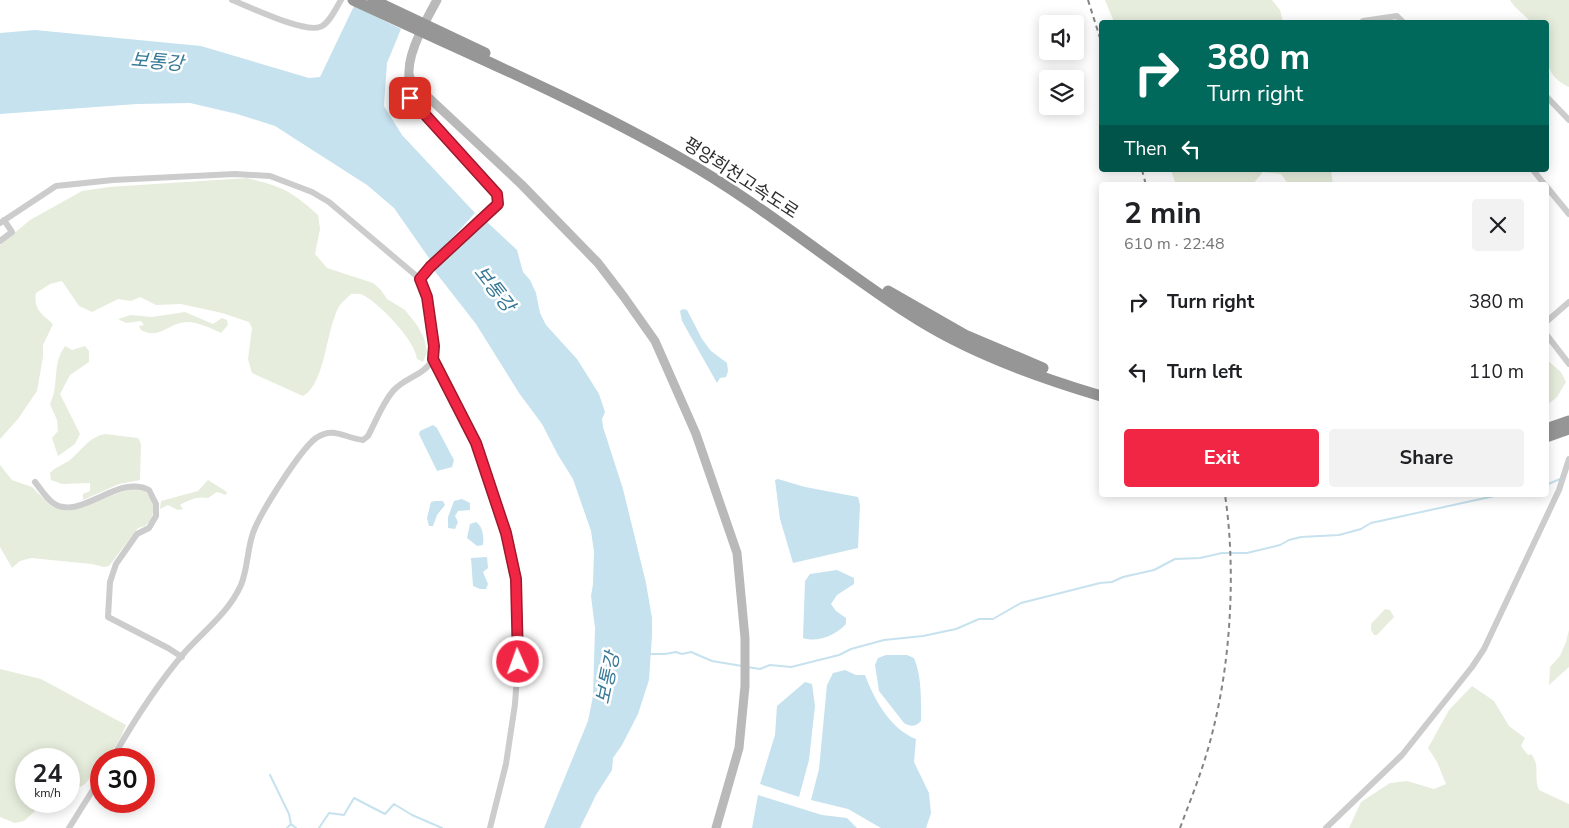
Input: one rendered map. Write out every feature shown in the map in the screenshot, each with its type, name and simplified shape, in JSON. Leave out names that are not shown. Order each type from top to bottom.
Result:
[{"type":"highway","name":"평양희천고속도로","points":[[353,0],[420,27],[608,112],[681,150],[730,181],[887,290],[965,335],[1056,374],[1099,387]]},
{"type":"highway","name":"평양희천고속도로","points":[[373,0],[420,27],[597,114],[681,158],[755,206],[910,315],[943,334],[1005,362],[1061,384],[1099,395]]},
{"type":"highway","points":[[1549,428],[1569,421]]},
{"type":"highway","points":[[1549,436],[1569,430]]},
{"type":"main road","points":[[437,0],[420,27],[408,72],[412,82],[521,184],[598,263],[655,341],[696,434],[737,553],[745,638],[745,686],[739,748],[716,828]]},
{"type":"street","points":[[232,0],[283,21],[313,28],[321,27],[326,23],[341,0]]},
{"type":"street","points":[[1371,20],[1398,16],[1401,20]]},
{"type":"street","points":[[408,72],[406,80],[410,98],[497,194],[498,204],[430,267],[420,279]]},
{"type":"street","points":[[1549,99],[1569,120]]},
{"type":"street","points":[[1535,172],[1543,182]]},
{"type":"street","points":[[0,241],[12,232],[2,221],[56,186],[113,180],[235,174],[270,176],[312,192],[329,202],[420,279],[427,297],[434,346],[433,359],[429,367],[421,374],[404,381],[394,390],[368,436],[363,440],[330,432],[317,438],[305,448],[293,464],[253,532],[240,586],[229,604],[212,626],[182,657],[120,748]]},
{"type":"street","points":[[1549,190],[1569,214]]},
{"type":"street","points":[[1549,319],[1569,302]]},
{"type":"street","points":[[1549,338],[1569,364]]},
{"type":"street","points":[[433,359],[476,443],[504,525],[516,579],[518,662],[515,704],[506,764],[490,828]]},
{"type":"street","points":[[1326,828],[1402,755],[1472,667],[1484,649],[1559,490],[1569,459]]},
{"type":"street","points":[[35,482],[52,503],[68,508],[133,485],[150,490],[156,504],[156,516],[149,528],[137,534],[116,564],[110,582],[108,617],[182,657]]},
{"type":"street","points":[[69,828],[90,795]]},
{"type":"green space","points":[[1105,0],[1272,0],[1280,10],[1282,20],[1113,20]]},
{"type":"green space","points":[[1510,0],[1569,0],[1569,87],[1560,82],[1549,68],[1549,20],[1529,20]]},
{"type":"green space","points":[[1172,172],[1263,172],[1255,182],[1175,182]]},
{"type":"green space","points":[[1263,172],[1331,172],[1333,182],[1287,182],[1281,174]]},
{"type":"green space","points":[[247,178],[286,190],[318,215],[320,229],[315,254],[327,268],[373,283],[387,299],[405,310],[417,325],[424,338],[427,352],[423,362],[417,359],[415,351],[404,333],[387,314],[363,295],[351,294],[340,305],[335,314],[317,380],[311,390],[303,396],[252,373],[248,359],[252,328],[249,322],[222,313],[181,304],[156,305],[140,297],[131,301],[118,299],[92,312],[79,306],[62,281],[50,284],[36,293],[37,307],[53,324],[43,345],[43,357],[37,391],[18,419],[0,439],[0,245],[30,220],[82,191],[109,187]]},
{"type":"green space","points":[[185,312],[213,324],[222,318],[227,320],[228,325],[221,333],[200,324],[186,322],[159,332],[148,333],[141,330],[139,326],[144,325],[141,321],[126,323],[118,319],[131,315],[152,317]]},
{"type":"green space","points":[[65,346],[72,350],[85,346],[89,351],[89,362],[70,375],[60,394],[80,434],[75,444],[58,456],[52,438],[58,431],[57,420],[50,404],[55,389],[58,361]]},
{"type":"green space","points":[[1549,362],[1561,372],[1566,382],[1557,397],[1549,404]]},
{"type":"green space","points":[[105,434],[138,438],[141,444],[140,480],[119,484],[83,500],[83,494],[90,491],[90,483],[62,484],[51,480],[50,473],[52,471],[70,460],[94,438]]},
{"type":"green space","points":[[0,465],[12,480],[32,487],[51,506],[68,511],[133,488],[145,491],[152,500],[154,509],[151,520],[145,526],[138,528],[109,566],[104,567],[92,564],[31,558],[20,561],[12,568],[0,547]]},
{"type":"green space","points":[[208,480],[227,492],[226,495],[217,492],[208,498],[197,498],[180,505],[183,509],[178,510],[168,505],[160,509],[161,501],[198,491]]},
{"type":"green space","points":[[1385,609],[1390,610],[1394,617],[1377,635],[1374,635],[1371,630],[1371,624]]},
{"type":"green space","points":[[1569,630],[1569,667],[1549,685],[1550,667],[1560,656]]},
{"type":"green space","points":[[0,669],[41,679],[126,725],[114,748],[90,748],[90,778],[80,787],[80,748],[15,748],[15,813],[33,813],[24,821],[15,823],[0,817]]},
{"type":"green space","points":[[1472,686],[1494,701],[1509,726],[1525,738],[1521,746],[1528,755],[1531,754],[1534,758],[1539,790],[1569,804],[1569,828],[1349,828],[1361,802],[1390,783],[1407,781],[1434,789],[1446,784],[1437,762],[1428,748],[1449,710]]},
{"type":"water","name":"보통강","points":[[354,6],[401,29],[387,63],[384,106],[402,135],[475,213],[431,261],[394,208],[367,185],[275,126],[237,114],[190,103],[137,104],[0,114],[0,33],[35,30],[201,46],[309,78],[320,77]]},
{"type":"water","name":"보통강","points":[[486,221],[517,250],[523,272],[530,280],[536,293],[540,313],[546,325],[577,359],[599,394],[605,412],[602,419],[603,427],[623,489],[646,583],[652,618],[649,680],[638,714],[613,758],[612,770],[596,795],[580,828],[544,828],[588,721],[593,696],[595,628],[591,596],[594,552],[591,531],[573,479],[542,424],[519,393],[476,324],[433,269]]},
{"type":"water","points":[[683,309],[687,310],[702,339],[711,351],[727,363],[728,371],[726,377],[720,378],[717,383],[682,321],[680,311]]},
{"type":"water","points":[[433,425],[437,428],[454,460],[452,467],[437,471],[419,434],[420,431]]},
{"type":"water","points":[[778,479],[805,487],[858,497],[860,505],[858,548],[793,563],[780,519],[775,480]]},
{"type":"water","points":[[462,499],[470,503],[470,510],[458,511],[455,516],[458,522],[455,529],[448,528],[448,517],[454,501]]},
{"type":"water","points":[[443,501],[445,505],[437,515],[433,526],[429,526],[427,518],[431,502]]},
{"type":"water","points":[[476,522],[482,529],[483,545],[477,546],[467,538],[470,524]]},
{"type":"water","points":[[487,557],[488,568],[483,572],[488,584],[486,589],[480,589],[473,586],[471,558]]},
{"type":"water","points":[[837,570],[854,578],[854,584],[837,595],[831,604],[836,611],[846,618],[846,624],[837,632],[821,639],[803,638],[805,581],[810,574]]},
{"type":"water","points":[[886,655],[907,655],[914,658],[917,665],[920,681],[921,721],[915,725],[911,726],[904,723],[879,691],[875,665],[878,658]]},
{"type":"water","points":[[845,670],[856,675],[865,675],[878,703],[891,721],[898,728],[916,739],[914,762],[929,793],[931,813],[926,828],[881,828],[848,809],[811,800],[819,769],[827,685],[833,673]]},
{"type":"water","points":[[805,682],[812,684],[815,706],[809,760],[799,797],[760,784],[775,735],[777,706]]},
{"type":"water","points":[[758,795],[822,815],[847,818],[857,828],[752,828]]},
{"type":"waterway","points":[[1549,484],[1560,479]]},
{"type":"waterway","points":[[747,667],[760,669],[770,665],[791,667],[839,655],[851,649],[884,640],[923,636],[956,629],[979,619],[993,619],[1021,603],[1100,583],[1112,582],[1123,577],[1154,570],[1175,559],[1200,558],[1222,553],[1247,553],[1280,545],[1301,537],[1339,535],[1361,529],[1371,523],[1490,497]]},
{"type":"waterway","points":[[648,654],[676,652],[682,654],[691,652],[712,661],[742,666]]},
{"type":"waterway","points":[[270,775],[289,814],[291,824]]},
{"type":"waterway","points":[[319,828],[329,813],[344,815],[354,798],[385,814],[394,804],[412,815],[442,828]]},
{"type":"waterway","points":[[287,828],[291,824],[296,828]]},
{"type":"railway","points":[[1088,0],[1099,35]]},
{"type":"railway","points":[[1143,172],[1145,182]]},
{"type":"railway","points":[[1180,828],[1210,743],[1224,674],[1228,644],[1231,583],[1225,497]]},
{"type":"route","points":[[410,98],[497,194],[498,204],[430,267],[420,279],[427,297],[429,326],[434,346],[433,359],[476,443],[498,502],[506,533],[516,579],[518,662]]}]
